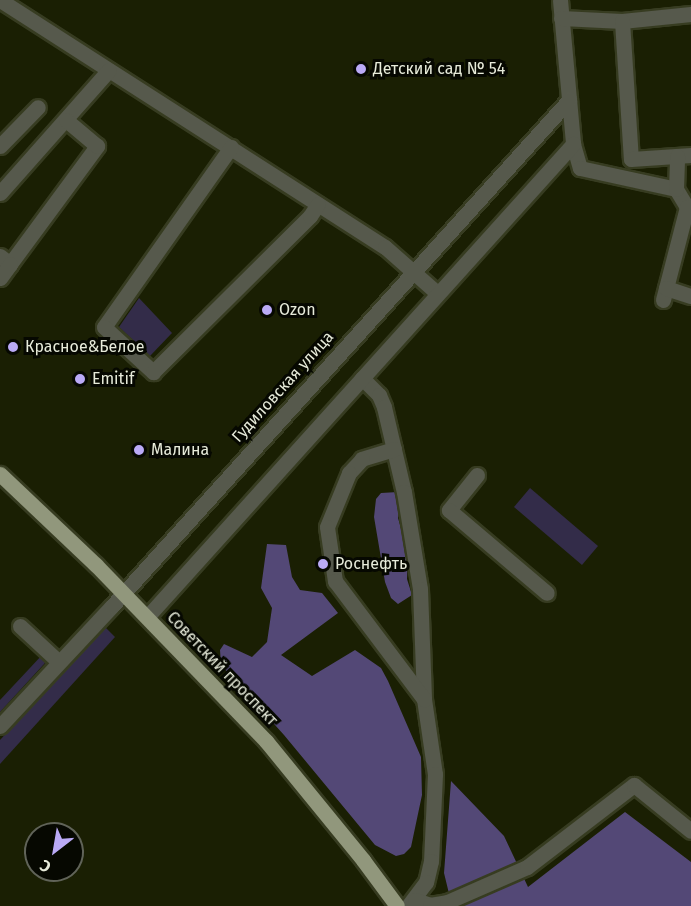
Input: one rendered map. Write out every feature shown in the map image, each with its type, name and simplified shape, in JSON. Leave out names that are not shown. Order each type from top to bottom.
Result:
[{"type":"main road","name":"Советский проспект","points":[[0,474],[124,593],[266,741],[356,850],[397,906]]},
{"type":"street","points":[[0,0],[385,247],[437,293]]},
{"type":"street","points":[[560,0],[573,144],[580,168],[676,189]]},
{"type":"street","points":[[561,18],[622,21],[691,14]]},
{"type":"street","points":[[622,21],[632,159],[684,156],[676,189],[687,207],[685,240],[665,294],[691,296]]},
{"type":"street","points":[[2,186],[66,120],[109,70]]},
{"type":"street","name":"Гудиловская улица","points":[[0,726],[124,593],[413,270],[569,100]]},
{"type":"street","points":[[0,146],[38,107]]},
{"type":"street","points":[[0,278],[5,260],[97,146],[66,120]]},
{"type":"street","points":[[147,617],[573,144]]},
{"type":"street","points":[[231,147],[104,327],[153,372],[310,216],[318,204]]},
{"type":"street","points":[[362,378],[379,394],[394,449],[420,589],[424,699],[435,785],[431,861],[426,882],[412,903],[430,905],[447,902],[527,867],[634,785],[691,831]]},
{"type":"street","points":[[394,449],[362,459],[349,473],[327,527],[334,581],[424,699]]},
{"type":"street","points":[[477,475],[449,510],[547,593]]},
{"type":"street","points":[[20,626],[59,662]]},
{"type":"shaded area","points":[[139,298],[172,333],[150,356],[119,327]]},
{"type":"shaded area","points":[[530,488],[598,546],[582,565],[514,507]]},
{"type":"shaded area","points":[[398,492],[401,501],[398,518],[408,553],[407,579],[412,595],[398,604],[391,598],[385,582],[374,517],[376,499],[381,493]]},
{"type":"shaded area","points":[[267,544],[286,545],[292,577],[300,590],[322,593],[338,613],[281,655],[312,676],[355,650],[381,668],[388,681],[421,757],[422,795],[411,847],[404,854],[396,856],[375,845],[284,735],[221,665],[220,650],[224,644],[252,657],[267,642],[272,608],[261,588]]},
{"type":"shaded area","points":[[105,627],[115,637],[0,764],[0,740]]},
{"type":"shaded area","points":[[43,654],[45,663],[0,712],[0,700]]},
{"type":"shaded area","points":[[451,781],[504,836],[528,887],[625,812],[691,862],[691,906],[452,906],[444,873]]},
{"type":"place","name":"Детский сад № 54","points":[[361,69]]},
{"type":"place","name":"Ozon","points":[[267,310]]},
{"type":"place","name":"Красное&Белое","points":[[13,347]]},
{"type":"place","name":"Emitif","points":[[80,379]]},
{"type":"place","name":"Малина","points":[[139,450]]},
{"type":"place","name":"Роснефть","points":[[323,564]]}]
